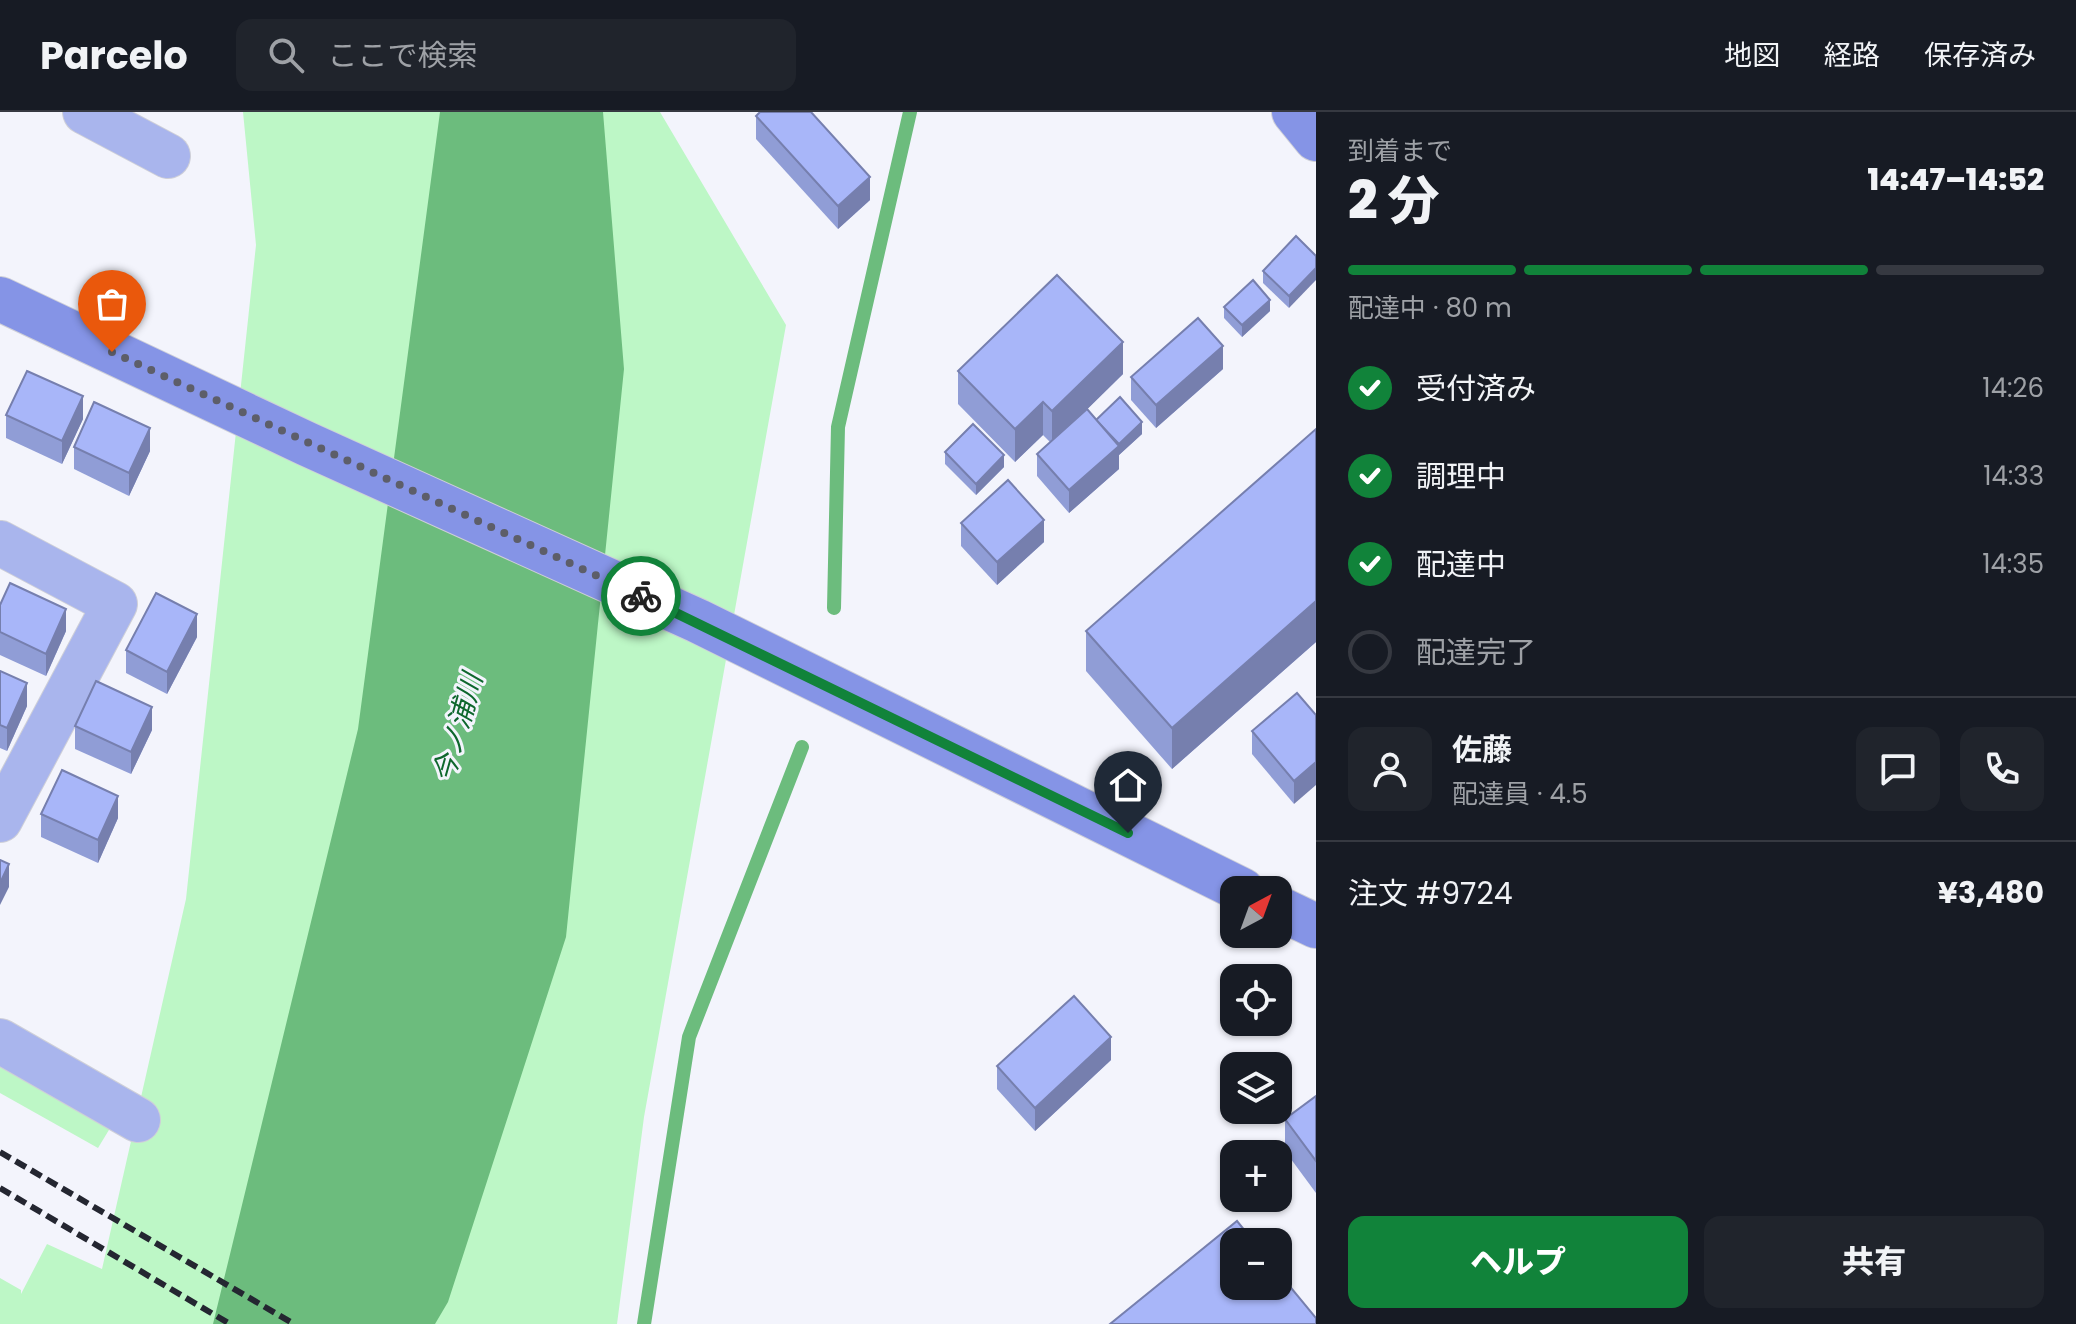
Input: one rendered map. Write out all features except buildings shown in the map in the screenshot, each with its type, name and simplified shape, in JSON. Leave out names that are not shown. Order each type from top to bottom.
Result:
[{"type":"main road","points":[[1294,112],[1316,139]]},
{"type":"main road","points":[[0,299],[307,444],[698,621],[1220,879]]},
{"type":"main road","points":[[1292,915],[1316,926]]},
{"type":"street","points":[[85,112],[168,156]]},
{"type":"street","points":[[0,543],[115,604],[0,820]]},
{"type":"street","points":[[0,1041],[138,1120]]},
{"type":"shaded area","points":[[243,112],[660,112],[786,325],[644,1117],[617,1324],[0,1324],[0,1278],[21,1290],[21,1294],[47,1244],[102,1269],[186,899],[256,245]]},
{"type":"shaded area","points":[[0,1041],[121,1110],[98,1148],[0,1093]]},
{"type":"water","name":"今ノ浦川","points":[[440,112],[603,112],[624,369],[566,937],[448,1302],[435,1324],[213,1324],[358,729]]},
{"type":"waterway","points":[[834,608],[838,427],[910,112]]},
{"type":"waterway","points":[[644,1324],[689,1037],[802,747]]},
{"type":"railway","points":[[0,1152],[294,1324]]},
{"type":"railway","points":[[0,1188],[230,1324]]},
{"type":"way so far","points":[[112,352],[641,596]]},
{"type":"route","points":[[641,596],[698,621],[1128,833]]}]
